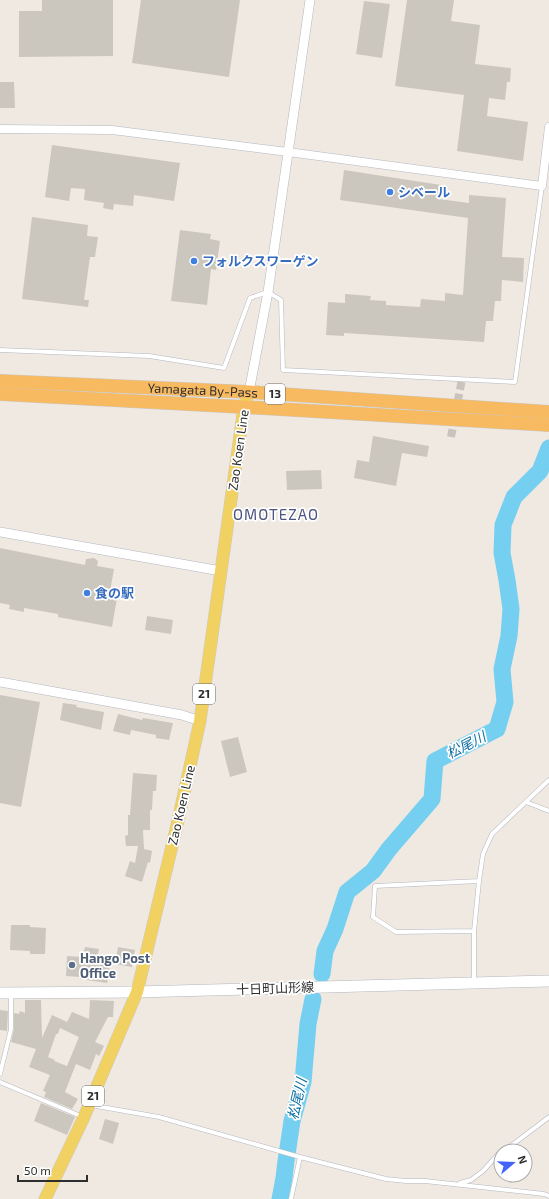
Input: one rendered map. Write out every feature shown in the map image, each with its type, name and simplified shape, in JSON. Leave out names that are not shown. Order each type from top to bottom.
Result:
[{"type":"highway","name":"Yamagata By-Pass","points":[[0,381],[249,392],[549,412]]},
{"type":"highway","name":"Yamagata By-Pass","points":[[0,394],[549,425]]},
{"type":"main road","name":"Zao Koen Line","points":[[46,1199],[84,1117],[137,992],[200,721],[244,407],[249,392]]},
{"type":"main road","name":"十日町山形線","points":[[5,993],[137,992],[549,981]]},
{"type":"street","points":[[249,392],[268,292],[310,0]]},
{"type":"street","points":[[0,129],[112,130],[542,186],[549,127]]},
{"type":"street","points":[[0,532],[221,571]]},
{"type":"street","points":[[0,682],[182,715],[200,721]]},
{"type":"lane","points":[[0,350],[149,356],[224,368],[250,298],[268,292],[281,300],[283,370],[515,382],[542,186]]},
{"type":"lane","points":[[474,983],[474,931],[483,854],[492,834],[549,780]]},
{"type":"lane","points":[[526,802],[549,811]]},
{"type":"lane","points":[[474,931],[396,932],[373,917],[375,886],[479,881]]},
{"type":"lane","points":[[0,1074],[11,1029],[5,993]]},
{"type":"lane","points":[[0,1082],[84,1117]]},
{"type":"lane","points":[[89,1105],[159,1117],[300,1157],[386,1179],[457,1184],[528,1192],[549,1196]]},
{"type":"lane","points":[[457,1184],[471,1180],[483,1171],[501,1151],[512,1145],[549,1117]]},
{"type":"lane","points":[[291,1199],[300,1157]]},
{"type":"building","points":[[42,0],[113,0],[113,56],[19,57],[19,11],[42,11]]},
{"type":"building","points":[[141,0],[240,0],[229,77],[132,63]]},
{"type":"building","points":[[407,0],[454,0],[451,21],[480,25],[475,64],[511,68],[510,82],[507,82],[505,100],[489,98],[487,116],[528,122],[523,161],[457,151],[464,95],[395,86]]},
{"type":"building","points":[[364,1],[390,4],[382,58],[356,54]]},
{"type":"building","points":[[0,82],[14,82],[15,108],[0,108]]},
{"type":"building","points":[[52,145],[180,163],[174,201],[134,195],[133,206],[114,204],[113,210],[103,208],[104,203],[84,200],[85,189],[71,188],[69,201],[45,197]]},
{"type":"building","points":[[344,170],[441,185],[439,199],[469,203],[469,195],[506,198],[502,257],[524,258],[523,282],[502,280],[501,301],[495,301],[493,321],[486,321],[484,342],[344,333],[344,336],[326,335],[328,302],[345,303],[345,294],[371,296],[370,300],[386,301],[386,305],[420,307],[421,299],[445,301],[445,293],[463,295],[468,218],[340,200]]},
{"type":"building","points":[[32,217],[88,225],[87,236],[98,237],[95,257],[90,257],[84,300],[89,300],[88,307],[22,299]]},
{"type":"building","points":[[180,230],[211,234],[210,239],[220,241],[216,270],[211,269],[207,305],[171,301]]},
{"type":"building","points":[[373,436],[429,446],[427,457],[402,453],[396,486],[354,478],[357,460],[369,462]]},
{"type":"building","points":[[321,470],[322,489],[287,490],[286,471]]},
{"type":"building","points":[[0,548],[85,565],[86,559],[94,558],[98,561],[97,566],[114,569],[109,597],[117,598],[112,627],[58,617],[58,614],[24,608],[24,612],[9,609],[10,605],[0,603]]},
{"type":"building","points":[[147,616],[173,620],[171,634],[145,630]]},
{"type":"building","points":[[0,695],[40,702],[21,807],[0,803]]},
{"type":"building","points":[[63,703],[104,712],[101,730],[60,720]]},
{"type":"building","points":[[118,714],[142,720],[143,718],[173,723],[169,740],[156,738],[156,735],[131,730],[130,735],[113,731]]},
{"type":"building","points":[[238,737],[247,772],[230,777],[221,741]]},
{"type":"building","points":[[133,773],[157,775],[156,791],[153,791],[152,810],[150,810],[150,830],[143,830],[144,849],[152,851],[150,863],[148,862],[142,882],[125,876],[130,861],[135,863],[138,846],[126,846],[125,836],[128,835],[128,815],[130,815]]},
{"type":"building","points":[[11,925],[30,925],[30,927],[46,928],[45,954],[30,954],[30,951],[10,950]]},
{"type":"building","points":[[85,947],[99,949],[97,958],[111,960],[107,983],[80,979],[80,977],[66,976],[67,956],[83,957]]},
{"type":"building","points":[[118,947],[135,950],[132,967],[115,964]]},
{"type":"building","points":[[25,1000],[41,1000],[42,1038],[52,1015],[67,1022],[72,1012],[89,1019],[90,1000],[114,1001],[113,1017],[108,1017],[95,1042],[104,1046],[99,1056],[96,1054],[90,1070],[76,1064],[65,1092],[78,1099],[72,1109],[44,1097],[46,1092],[43,1091],[50,1075],[29,1067],[36,1049],[11,1042],[14,1029],[14,1013],[19,1014],[20,1011],[25,1013]],"holes":[[[60,1028],[79,1037],[67,1066],[48,1057],[56,1034],[58,1034]]]},
{"type":"building","points":[[0,1010],[8,1011],[7,1031],[0,1030]]},
{"type":"building","points":[[41,1103],[75,1117],[67,1135],[34,1121]]},
{"type":"building","points":[[105,1119],[119,1123],[113,1144],[99,1139]]},
{"type":"waterway","name":"松尾川","points":[[322,974],[325,951],[335,929],[347,892],[373,871],[389,849],[432,799],[435,761],[497,729],[505,702],[502,669],[509,636],[511,609],[502,553],[503,525],[514,497],[540,471],[549,448]]},
{"type":"waterway","name":"松尾川","points":[[280,1199],[292,1121],[303,1082],[308,1024],[313,999]]},
{"type":"tunnel","points":[[451,437],[462,379]]},
{"type":"place","name":"シベール","points":[[390,192]]},
{"type":"place","name":"フォルクスワーゲン","points":[[194,261]]},
{"type":"place","name":"食の駅","points":[[87,593]]},
{"type":"place","name":"Hango Post Office","points":[[72,965]]},
{"type":"district","name":"OMOTEZAO","points":[[276,515]]}]
